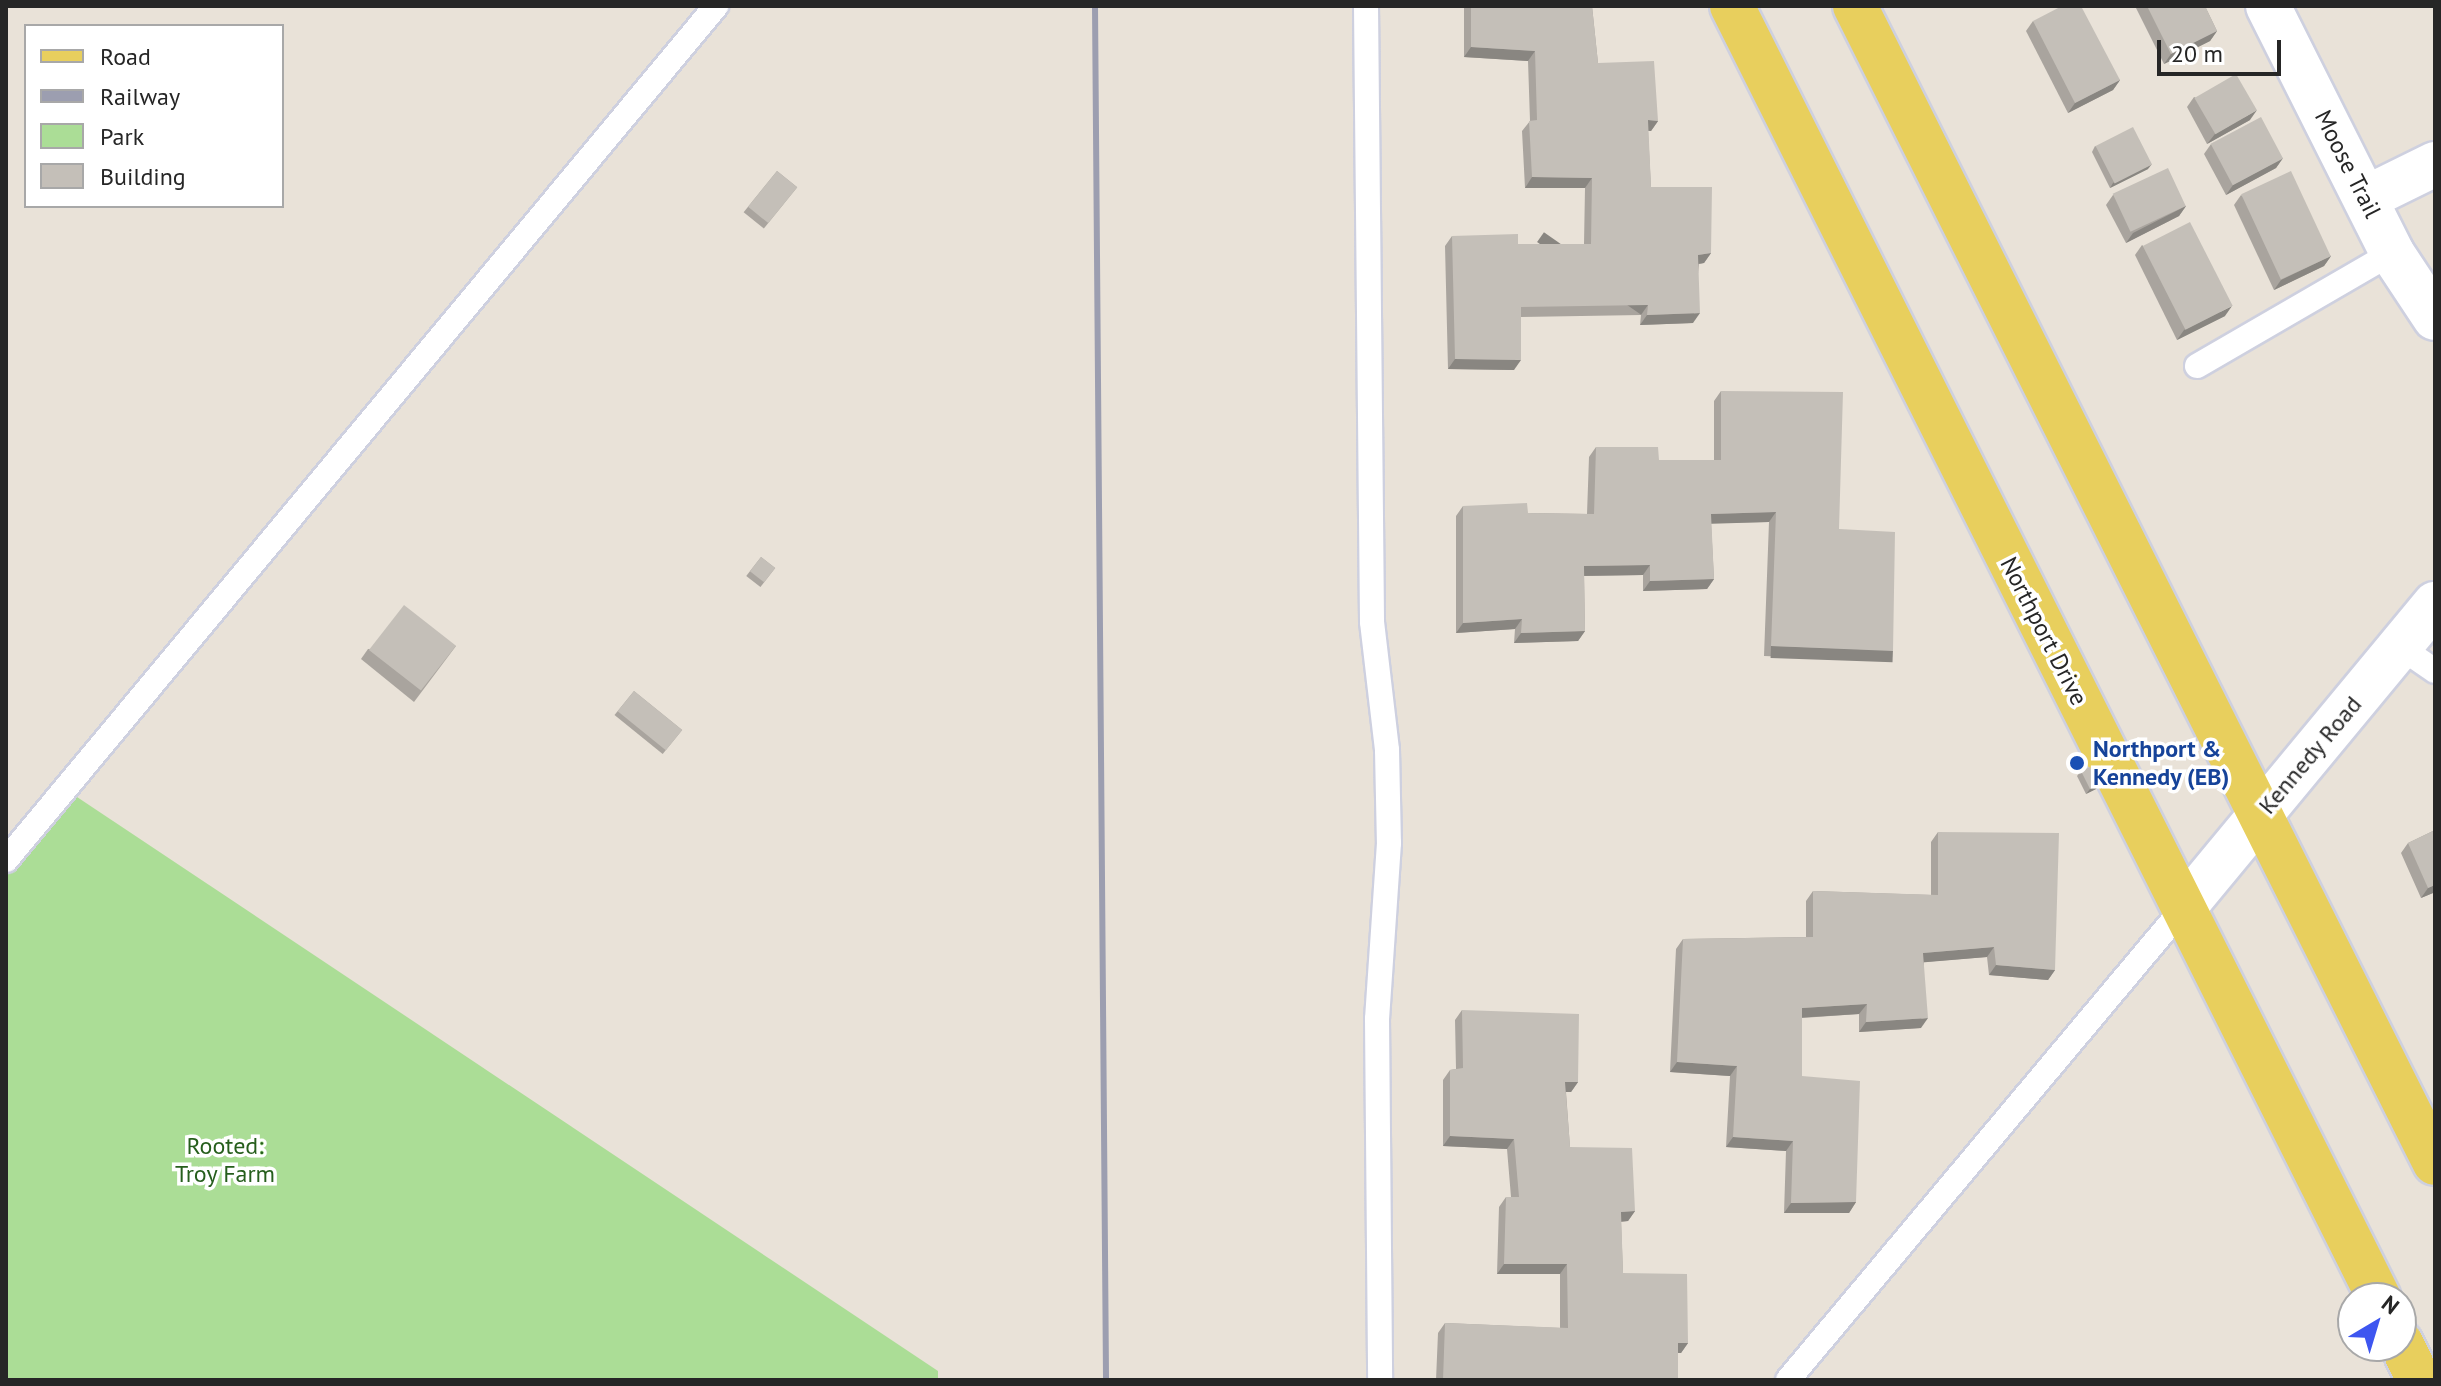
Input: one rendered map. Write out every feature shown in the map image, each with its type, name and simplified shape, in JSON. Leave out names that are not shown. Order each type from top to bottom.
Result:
[{"type":"main road","name":"Northport Drive","points":[[1732,6],[2371,1282]]},
{"type":"main road","points":[[1855,6],[2435,1163]]},
{"type":"main road","points":[[2410,1362],[2419,1380]]},
{"type":"street","name":"Moose Trail","points":[[2268,6],[2392,253],[2435,318]]},
{"type":"street","points":[[2366,198],[2435,164]]},
{"type":"street","name":"Kennedy Road","points":[[2185,906],[2262,813],[2418,659],[2435,604]]},
{"type":"lane","points":[[6,860],[716,6]]},
{"type":"lane","points":[[1366,6],[1372,622],[1387,750],[1389,843],[1377,1019],[1380,1380]]},
{"type":"lane","points":[[2197,366],[2392,253]]},
{"type":"lane","points":[[1788,1380],[2185,906]]},
{"type":"green space","name":"Rooted: Troy Farm","points":[[65,789],[938,1371],[938,1380],[6,1380],[6,860]]},
{"type":"building","points":[[1471,6],[1592,6],[1598,63],[1654,61],[1658,121],[1648,120],[1651,187],[1712,187],[1711,253],[1698,255],[1700,313],[1647,315],[1648,305],[1521,307],[1521,360],[1455,359],[1452,236],[1518,234],[1518,244],[1591,244],[1592,178],[1532,177],[1529,121],[1537,120],[1535,51],[1471,47]]},
{"type":"building","points":[[2062,6],[2081,6],[2120,80],[2075,103],[2033,21]]},
{"type":"building","points":[[2147,6],[2205,6],[2217,31],[2171,54]]},
{"type":"building","points":[[2236,74],[2257,110],[2215,134],[2194,98]]},
{"type":"building","points":[[2261,117],[2283,158],[2233,185],[2211,144]]},
{"type":"building","points":[[2133,127],[2152,164],[2115,183],[2096,146]]},
{"type":"building","points":[[2168,168],[2186,206],[2130,232],[2113,194]]},
{"type":"building","points":[[777,171],[797,187],[768,223],[748,207]]},
{"type":"building","points":[[2291,171],[2331,256],[2281,279],[2241,194]]},
{"type":"building","points":[[2190,222],[2233,306],[2185,330],[2143,246]]},
{"type":"building","points":[[1721,391],[1843,392],[1839,529],[1895,532],[1893,651],[1771,646],[1776,512],[1711,514],[1714,579],[1650,581],[1650,565],[1584,566],[1585,631],[1521,633],[1522,619],[1463,623],[1463,506],[1527,503],[1528,513],[1594,514],[1596,447],[1658,447],[1659,460],[1721,460]]},
{"type":"building","points":[[761,557],[775,568],[764,582],[750,571]]},
{"type":"building","points":[[404,605],[456,646],[421,691],[369,650]]},
{"type":"building","points":[[634,691],[682,730],[666,750],[618,711]]},
{"type":"building","points":[[2090,767],[2100,784],[2090,789],[2081,771]]},
{"type":"building","points":[[2435,830],[2435,885],[2428,888],[2408,843]]},
{"type":"building","points":[[1938,832],[2059,833],[2055,970],[1996,965],[1994,947],[1923,953],[1928,1018],[1866,1022],[1867,1004],[1802,1008],[1802,1076],[1860,1081],[1856,1202],[1791,1203],[1793,1141],[1733,1137],[1737,1066],[1677,1062],[1683,939],[1813,937],[1813,891],[1938,895]]},
{"type":"building","points":[[1462,1010],[1579,1014],[1578,1082],[1565,1082],[1570,1147],[1632,1148],[1635,1211],[1621,1212],[1623,1273],[1687,1274],[1688,1343],[1678,1343],[1678,1380],[1443,1380],[1445,1323],[1568,1328],[1567,1264],[1504,1264],[1506,1197],[1519,1197],[1514,1139],[1450,1136],[1450,1070],[1463,1068]]},
{"type":"railway","points":[[1095,6],[1106,1380]]},
{"type":"place","name":"Northport & Kennedy (EB)","points":[[2077,763]]}]
